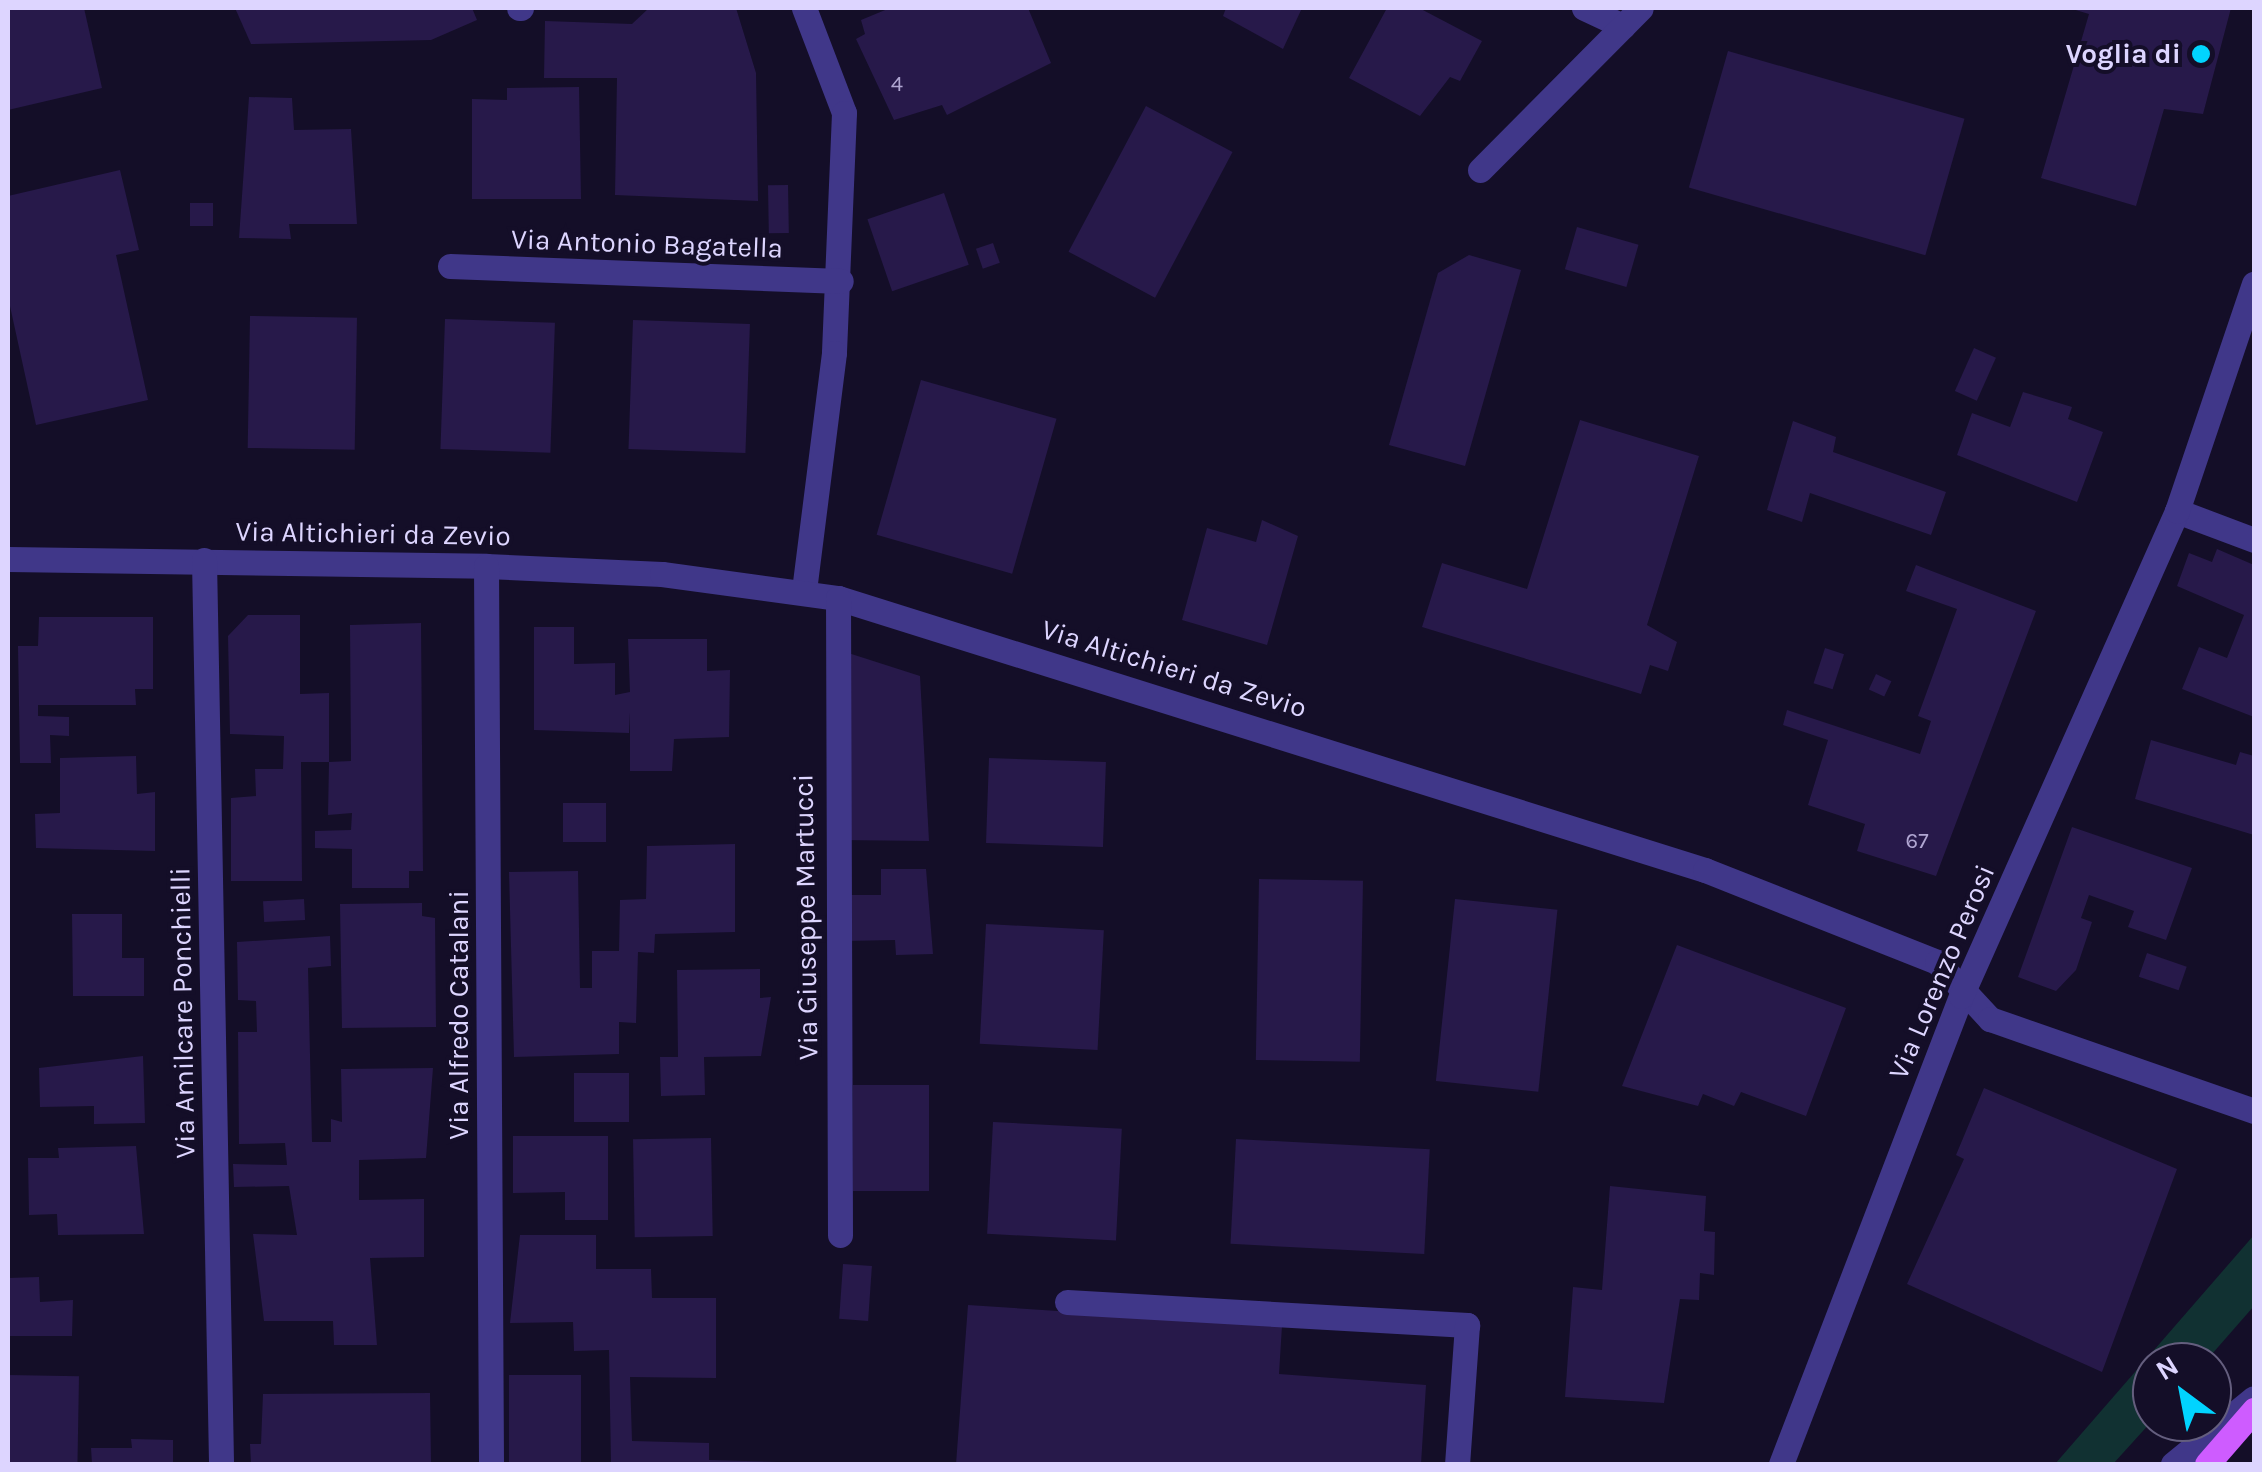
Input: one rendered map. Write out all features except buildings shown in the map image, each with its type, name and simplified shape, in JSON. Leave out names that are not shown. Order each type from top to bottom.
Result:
[{"type":"main road","points":[[2207,1464],[2254,1410]]},
{"type":"street","points":[[804,8],[844,113],[840,281],[804,590]]},
{"type":"street","points":[[1584,8],[1632,17]]},
{"type":"street","points":[[1480,170],[1632,17]]},
{"type":"street","name":"Via Antonio Bagatella","points":[[450,266],[840,281]]},
{"type":"street","name":"Via Lorenzo Perosi","points":[[1781,1464],[1960,996],[2177,511],[2254,284]]},
{"type":"street","points":[[2177,511],[2254,540]]},
{"type":"street","name":"Via Altichieri da Zevio","points":[[8,560],[486,566],[804,590],[838,598],[1704,870],[1936,962],[1960,996],[1990,1019],[2254,1111]]},
{"type":"street","name":"Via Amilcare Ponchielli","points":[[204,560],[221,1464]]},
{"type":"street","name":"Via Alfredo Catalani","points":[[486,566],[491,1464]]},
{"type":"street","name":"Via Giuseppe Martucci","points":[[838,598],[840,1235]]},
{"type":"street","points":[[1066,1302],[1467,1325],[1457,1464]]},
{"type":"street","points":[[2173,1464],[2254,1398]]},
{"type":"green space","points":[[2254,1235],[2254,1306],[2222,1342],[2161,1342]]},
{"type":"green space","points":[[2132,1375],[2133,1442],[2113,1464],[2055,1464]]},
{"type":"place","name":"Voglia di","points":[[2201,54]]}]
